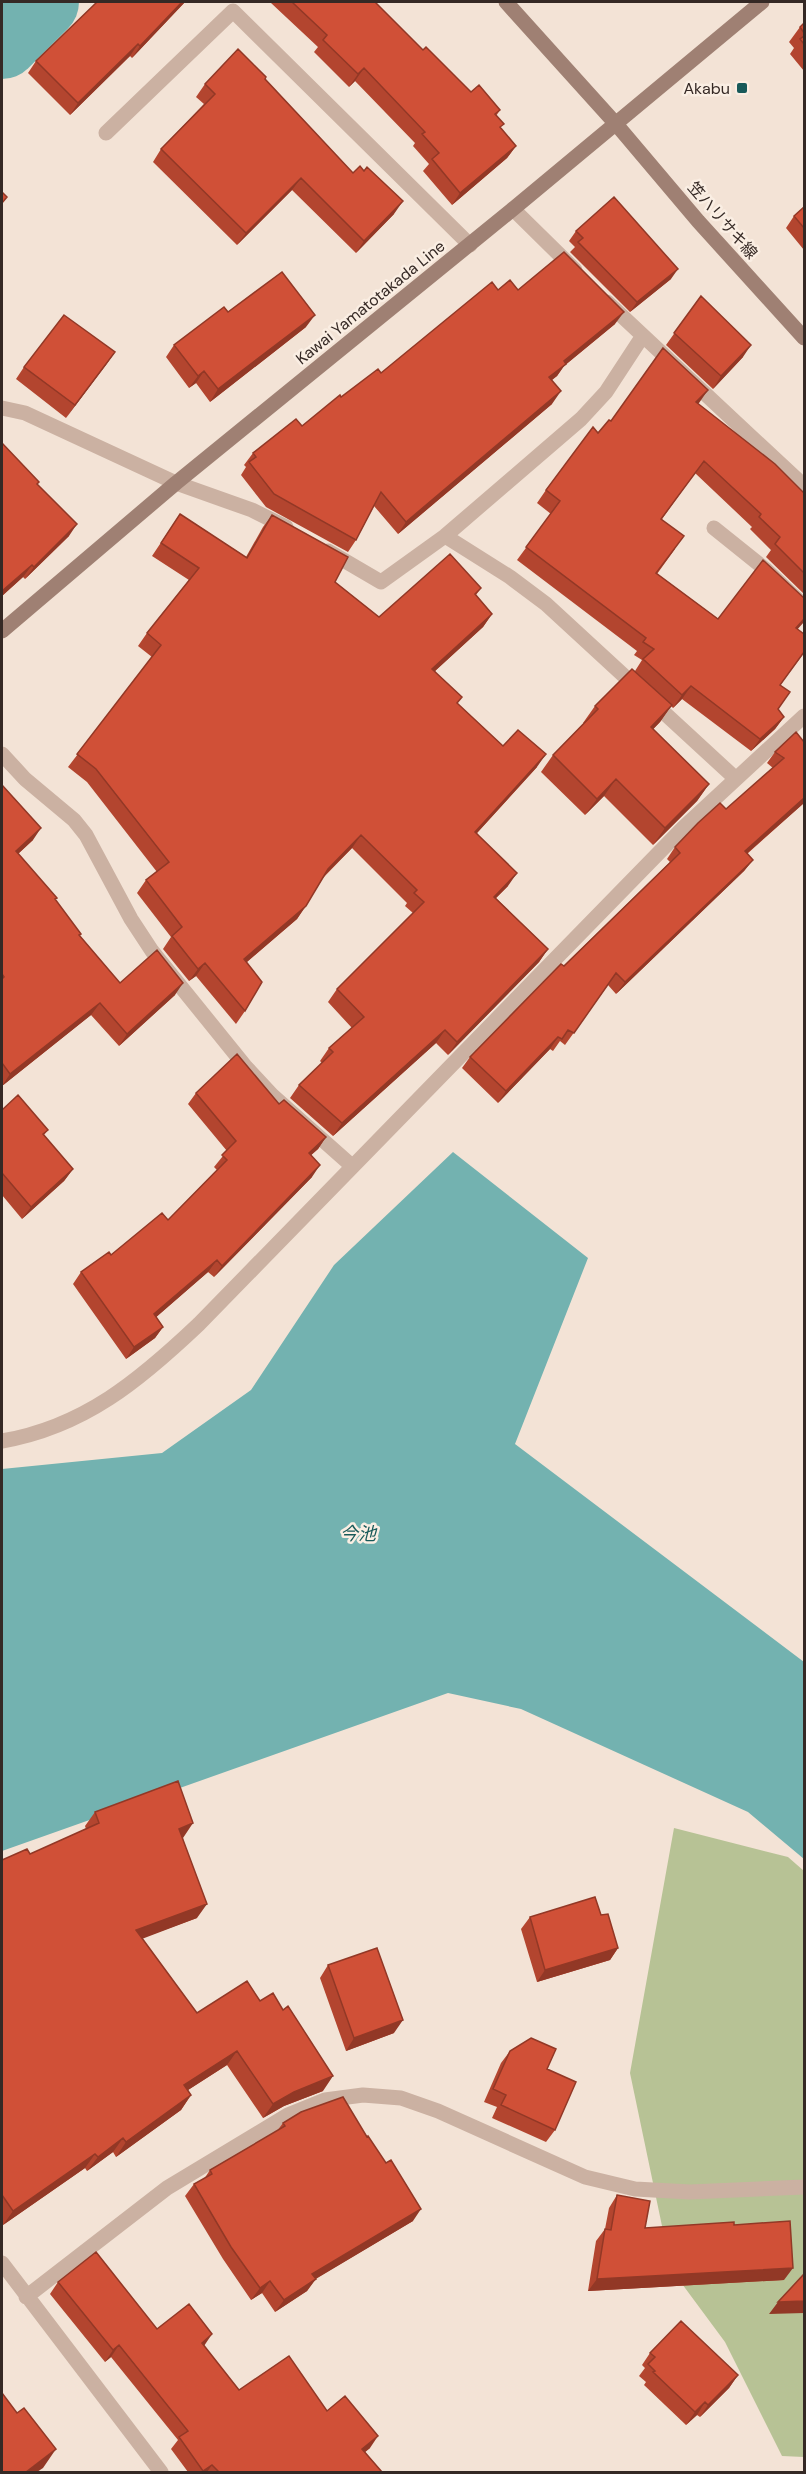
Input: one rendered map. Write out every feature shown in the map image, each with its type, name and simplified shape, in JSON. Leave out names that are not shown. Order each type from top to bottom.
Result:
[{"type":"main road","name":"笠ハリサキ線","points":[[506,2],[804,338]]},
{"type":"main road","name":"Kawai Yamatotakada Line","points":[[2,631],[176,483],[470,245],[762,2]]},
{"type":"street","points":[[106,133],[233,11],[470,245]]},
{"type":"street","points":[[513,209],[642,337],[804,486]]},
{"type":"street","points":[[2,408],[25,413],[176,483],[252,510],[381,582],[445,536],[582,419],[606,392],[642,337]]},
{"type":"street","points":[[714,528],[765,569],[804,606]]},
{"type":"street","points":[[445,536],[510,577],[546,604],[735,778]]},
{"type":"street","points":[[2,1441],[76,1419],[117,1394],[157,1364],[735,778],[804,716]]},
{"type":"street","points":[[4,763],[74,820],[86,835],[131,919],[152,951],[245,1066],[272,1095],[352,1166]]},
{"type":"street","points":[[26,2297],[166,2188],[288,2115],[325,2100],[363,2095],[401,2098],[438,2111],[585,2177],[635,2189],[690,2192],[804,2187]]},
{"type":"street","points":[[2,2263],[161,2472]]},
{"type":"green space","points":[[674,1828],[788,1857],[804,1871],[804,2457],[782,2456],[725,2342],[671,2269],[630,2073]]},
{"type":"water","name":"今池","points":[[453,1152],[588,1258],[515,1444],[804,1662],[804,1859],[748,1812],[521,1709],[448,1693],[2,1851],[2,1469],[162,1453],[251,1390],[334,1265]]},
{"type":"building","points":[[97,2],[182,2],[140,46],[138,44],[78,103],[36,61]]},
{"type":"building","points":[[292,2],[375,2],[423,50],[426,47],[471,92],[479,85],[500,110],[495,114],[504,124],[500,127],[516,146],[460,193],[432,159],[439,153],[422,134],[425,132],[364,68],[358,74],[323,40],[327,35]]},
{"type":"building","points":[[238,49],[353,173],[360,166],[364,171],[367,167],[403,201],[364,241],[301,178],[246,233],[161,149],[215,94],[205,84]]},
{"type":"building","points":[[2,192],[7,197],[2,203]]},
{"type":"building","points":[[614,197],[678,269],[637,302],[578,242],[583,238],[576,231]]},
{"type":"building","points":[[804,207],[804,228],[794,216]]},
{"type":"building","points":[[564,252],[624,312],[564,361],[566,364],[549,377],[561,391],[406,522],[381,492],[356,540],[274,494],[249,462],[256,457],[253,453],[296,419],[302,426],[340,395],[341,397],[378,369],[381,373],[492,282],[498,290],[510,280],[518,290]]},
{"type":"building","points":[[282,272],[315,315],[218,389],[204,371],[198,376],[174,345],[224,307],[228,312]]},
{"type":"building","points":[[701,296],[751,345],[721,376],[674,333]]},
{"type":"building","points":[[64,315],[115,352],[75,405],[24,367]]},
{"type":"building","points":[[663,348],[708,390],[696,402],[775,464],[804,493],[804,573],[775,544],[780,537],[759,517],[761,514],[704,461],[661,519],[684,536],[656,573],[718,619],[763,560],[804,598],[804,619],[796,628],[804,634],[804,652],[780,685],[790,692],[778,709],[784,717],[760,739],[691,686],[682,695],[643,659],[654,649],[643,642],[646,638],[526,547],[560,501],[546,490],[593,427],[598,433],[609,420],[611,421]]},
{"type":"building","points":[[2,443],[39,482],[37,484],[77,524],[34,567],[32,565],[2,591]]},
{"type":"building","points":[[180,514],[247,558],[272,515],[348,557],[335,582],[379,617],[450,554],[481,588],[475,594],[492,614],[432,669],[462,697],[457,703],[503,746],[518,730],[546,754],[475,832],[517,873],[494,897],[548,949],[457,1042],[445,1030],[342,1123],[299,1085],[333,1052],[329,1048],[364,1017],[337,989],[424,902],[414,893],[417,890],[361,835],[328,869],[306,906],[244,959],[262,982],[245,1011],[205,963],[198,969],[172,936],[182,927],[146,880],[169,862],[96,769],[77,754],[161,645],[147,633],[199,568],[161,543]]},
{"type":"building","points":[[632,669],[672,705],[651,727],[709,784],[665,828],[616,779],[597,799],[553,755],[598,709],[595,706]]},
{"type":"building","points":[[796,732],[804,742],[804,798],[745,851],[753,860],[625,982],[616,973],[574,1033],[568,1030],[562,1039],[558,1037],[506,1091],[470,1057],[561,964],[564,966],[680,853],[675,847],[698,823],[720,803],[726,809],[784,758],[775,752]]},
{"type":"building","points":[[2,785],[41,828],[16,851],[57,898],[55,899],[81,934],[79,935],[120,983],[157,950],[183,983],[127,1034],[100,1003],[10,1074],[2,1063],[2,979],[4,977],[2,974]]},
{"type":"building","points":[[237,1054],[279,1104],[284,1100],[326,1137],[309,1153],[320,1165],[222,1266],[217,1260],[154,1314],[163,1327],[134,1347],[81,1272],[109,1252],[111,1255],[162,1213],[168,1220],[227,1160],[222,1155],[236,1141],[196,1093]]},
{"type":"building","points":[[18,1095],[48,1130],[43,1134],[73,1169],[31,1207],[2,1173],[2,1110]]},
{"type":"building","points":[[178,1781],[193,1823],[179,1829],[207,1904],[136,1930],[197,2013],[247,1981],[260,2001],[273,1993],[283,2010],[288,2006],[333,2076],[294,2092],[273,2104],[237,2051],[184,2085],[191,2095],[126,2142],[123,2138],[98,2157],[95,2154],[13,2211],[2,2195],[2,1860],[27,1849],[30,1854],[99,1823],[95,1812]]},
{"type":"building","points":[[595,1897],[601,1915],[608,1914],[618,1948],[545,1970],[530,1917]]},
{"type":"building","points":[[377,1948],[403,2020],[354,2038],[328,1965]]},
{"type":"building","points":[[531,2038],[556,2049],[547,2069],[576,2082],[555,2130],[501,2105],[506,2095],[493,2089],[510,2051]]},
{"type":"building","points":[[343,2097],[386,2163],[391,2160],[421,2209],[312,2274],[316,2279],[284,2300],[270,2281],[260,2288],[231,2247],[194,2184],[212,2174],[210,2170],[285,2126],[283,2123],[301,2112]]},
{"type":"building","points":[[617,2195],[650,2201],[645,2228],[790,2221],[793,2268],[597,2279],[605,2229],[611,2230]]},
{"type":"building","points":[[96,2252],[157,2329],[189,2304],[212,2334],[202,2343],[239,2390],[289,2356],[327,2411],[345,2396],[378,2436],[362,2449],[382,2472],[219,2472],[212,2465],[203,2471],[179,2437],[188,2431],[119,2345],[113,2350],[58,2282]]},
{"type":"building","points":[[804,2274],[804,2301],[778,2302]]},
{"type":"building","points":[[681,2321],[738,2375],[708,2405],[705,2402],[695,2412],[653,2372],[655,2371],[648,2364],[655,2357],[650,2353]]},
{"type":"building","points":[[2,2393],[17,2413],[24,2408],[56,2449],[26,2472],[2,2472]]},
{"type":"waterway","points":[[2,42],[42,2]]},
{"type":"place","name":"Akabu","points":[[742,88]]}]
